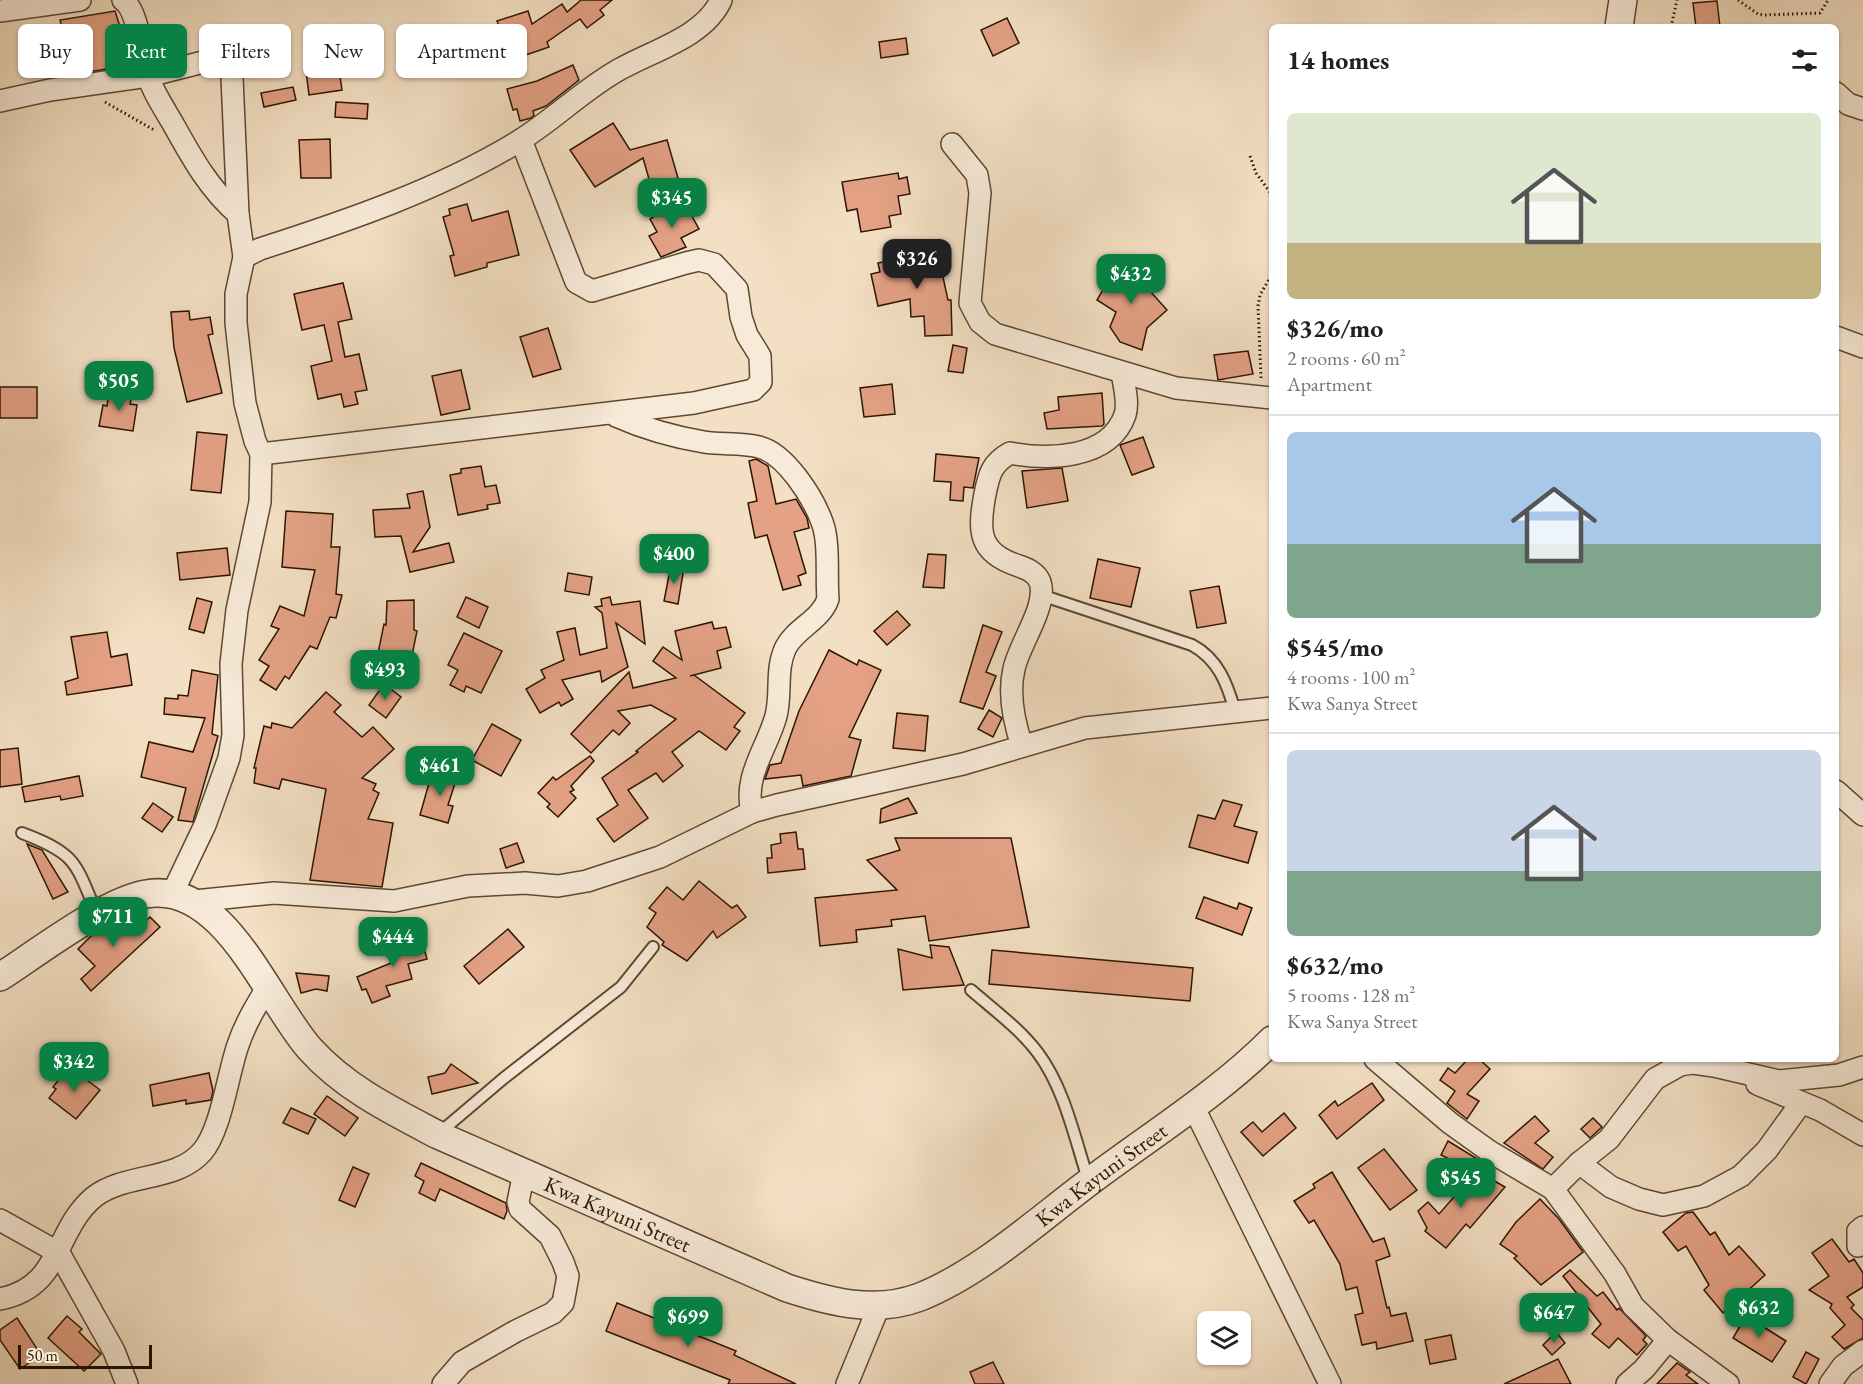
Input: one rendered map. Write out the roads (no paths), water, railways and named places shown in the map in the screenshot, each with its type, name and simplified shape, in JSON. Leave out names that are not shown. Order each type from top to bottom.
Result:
[{"type":"street","points":[[12,7],[80,0]]},
{"type":"street","points":[[123,0],[127,3],[135,24]]},
{"type":"street","points":[[244,257],[260,249],[410,194],[475,165],[521,140],[582,92],[651,51],[695,32],[717,9],[722,0]]},
{"type":"street","points":[[1619,24],[1623,0]]},
{"type":"street","points":[[183,898],[205,825],[229,758],[232,735],[231,664],[237,610],[260,502],[261,454],[255,441],[245,403],[236,323],[236,294],[244,257],[238,214],[231,55],[187,66]]},
{"type":"street","points":[[0,102],[50,90],[89,87],[137,78]]},
{"type":"street","points":[[149,78],[197,168],[219,197],[238,214]]},
{"type":"street","points":[[1839,96],[1848,104],[1863,109]]},
{"type":"street","points":[[261,454],[694,403],[753,390],[761,382],[760,356],[747,335],[741,317],[737,289],[714,264],[693,262],[592,291],[576,282],[521,140]]},
{"type":"street","points":[[952,144],[977,175],[980,193],[970,294],[972,311],[980,322],[995,334],[1059,351],[1122,373],[1176,388],[1267,398]]},
{"type":"street","points":[[1839,338],[1863,347]]},
{"type":"street","points":[[1022,746],[1014,722],[1013,670],[1040,605],[1040,582],[1028,568],[995,554],[987,547],[981,535],[991,471],[993,464],[1010,453],[1045,459],[1063,458],[1089,449],[1106,439],[1125,415],[1126,399],[1122,373]]},
{"type":"street","points":[[612,414],[661,432],[705,442],[744,444],[771,451],[785,462],[796,476],[822,522],[828,600],[825,609],[797,631],[780,662],[776,715],[751,782],[748,797],[752,812]]},
{"type":"street","points":[[0,977],[97,915],[129,898],[146,894],[183,898],[274,893],[394,901],[468,886],[525,883],[558,886],[588,881],[660,857],[752,812],[848,787],[963,764],[1084,728],[1269,708]]},
{"type":"street","points":[[1839,794],[1863,815]]},
{"type":"street","name":"Kwa Kayuni Street","points":[[183,898],[231,934],[309,1048],[341,1078],[383,1107],[438,1135],[787,1288],[837,1304],[879,1306],[919,1297],[968,1272],[1193,1106],[1251,1061],[1269,1043]]},
{"type":"street","points":[[0,1299],[18,1296],[41,1279],[59,1252],[78,1212],[96,1195],[119,1185],[173,1171],[202,1153],[214,1130],[238,1045],[251,1014],[267,988]]},
{"type":"street","points":[[1378,1062],[1450,1124],[1489,1151],[1553,1189],[1615,1274],[1633,1306],[1668,1340],[1728,1384]]},
{"type":"street","points":[[1553,1189],[1579,1162],[1610,1140],[1655,1079],[1668,1070],[1693,1063],[1779,1082],[1839,1075],[1863,1067]]},
{"type":"street","points":[[1745,1075],[1760,1086],[1820,1110],[1863,1136]]},
{"type":"street","points":[[1579,1162],[1611,1187],[1639,1199],[1663,1205],[1704,1196],[1741,1176],[1767,1150],[1801,1102]]},
{"type":"street","points":[[1193,1106],[1330,1384]]},
{"type":"street","points":[[443,1384],[462,1362],[516,1330],[553,1313],[563,1303],[568,1276],[563,1262],[550,1236],[520,1209],[518,1202],[524,1172]]},
{"type":"street","points":[[0,1220],[59,1252],[114,1351],[127,1384]]},
{"type":"street","points":[[847,1384],[879,1306]]},
{"type":"street","points":[[1627,1384],[1644,1370],[1668,1340]]},
{"type":"street","points":[[1830,1384],[1843,1365],[1863,1351]]},
{"type":"lane","points":[[1041,595],[1182,641],[1204,651],[1223,676],[1235,711]]},
{"type":"lane","points":[[22,833],[54,845],[69,856],[78,869],[97,915]]},
{"type":"lane","points":[[438,1135],[504,1078],[621,987],[653,947]]},
{"type":"lane","points":[[971,990],[1039,1054],[1064,1108],[1089,1182]]}]
